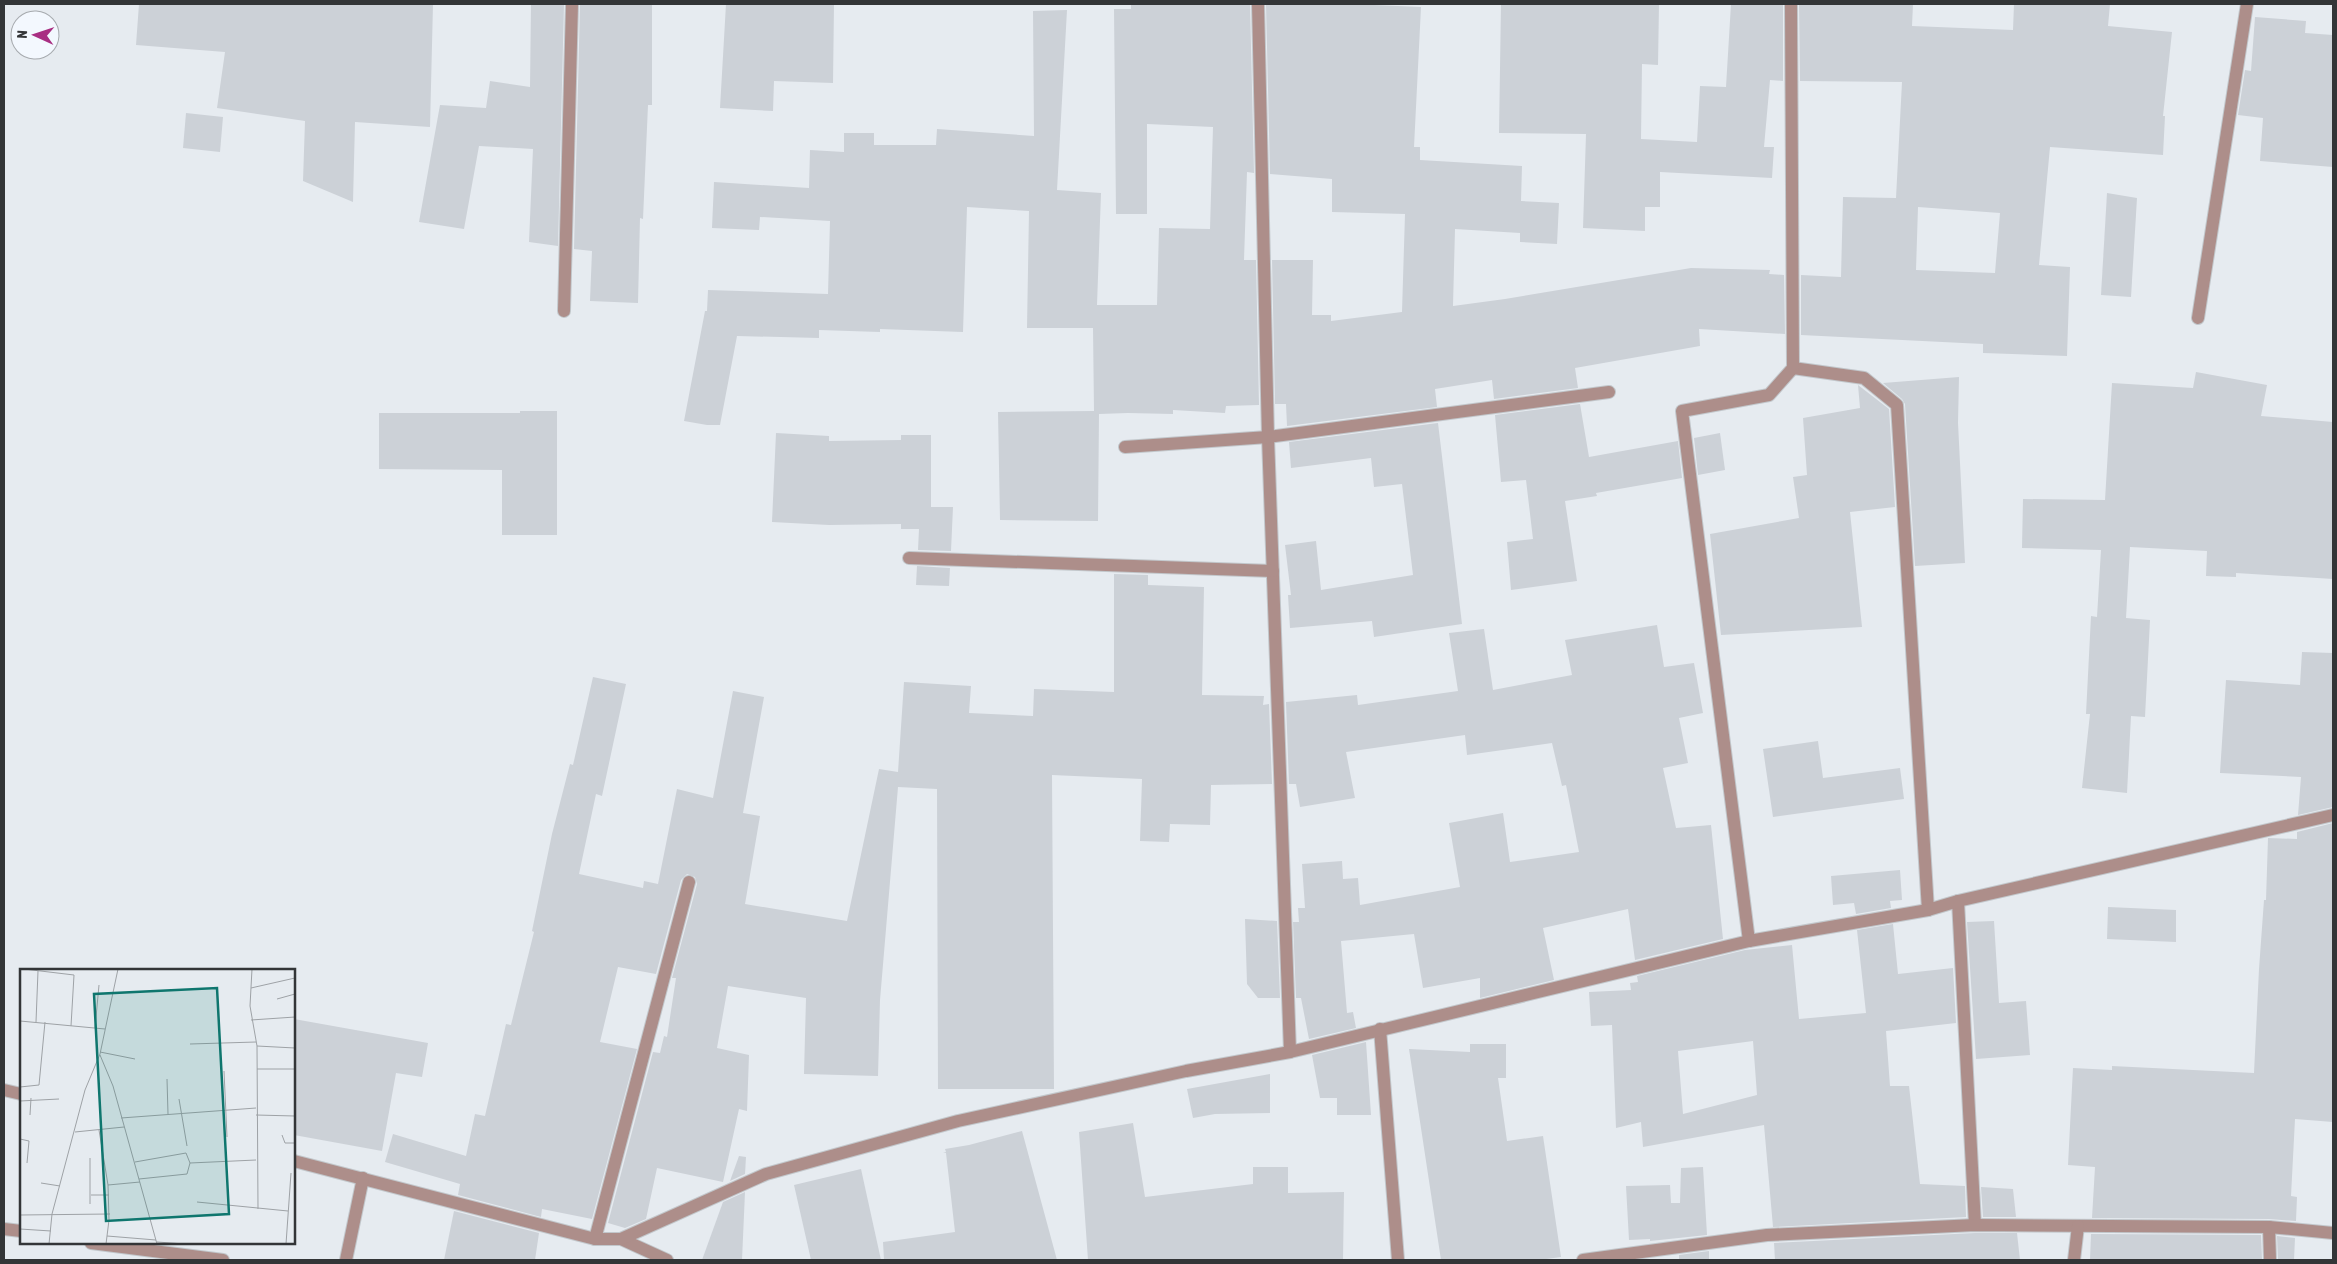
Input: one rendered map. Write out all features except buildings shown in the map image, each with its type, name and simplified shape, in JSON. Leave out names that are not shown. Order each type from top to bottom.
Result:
[{"type":"street","points":[[564,310],[572,4]]},
{"type":"street","points":[[1258,4],[1268,437],[1290,1052]]},
{"type":"street","points":[[1749,941],[1682,411],[1769,395],[1793,368],[1791,4]]},
{"type":"street","points":[[2198,318],[2247,4]]},
{"type":"street","points":[[1793,368],[1864,378],[1897,405],[1928,910]]},
{"type":"street","points":[[1125,447],[1268,437],[1609,392]]},
{"type":"street","points":[[909,558],[1273,571]]},
{"type":"street","points":[[295,1161],[596,1239],[621,1239],[776,1172],[958,1121],[1186,1070],[1290,1052],[1749,941],[1928,910],[1958,901],[2333,815]]},
{"type":"street","points":[[596,1239],[689,882]]},
{"type":"street","points":[[1958,901],[1975,1225]]},
{"type":"street","points":[[1380,1030],[1398,1260]]},
{"type":"street","points":[[4,1090],[20,1094]]},
{"type":"street","points":[[346,1260],[364,1178]]},
{"type":"street","points":[[1583,1260],[1767,1235],[1975,1225],[2269,1227],[2333,1233]]},
{"type":"street","points":[[2074,1260],[2078,1226]]},
{"type":"street","points":[[2269,1227],[2270,1260]]},
{"type":"street","points":[[4,1229],[20,1232]]},
{"type":"street","points":[[621,1239],[666,1260]]},
{"type":"street","points":[[99,1244],[224,1260]]}]
